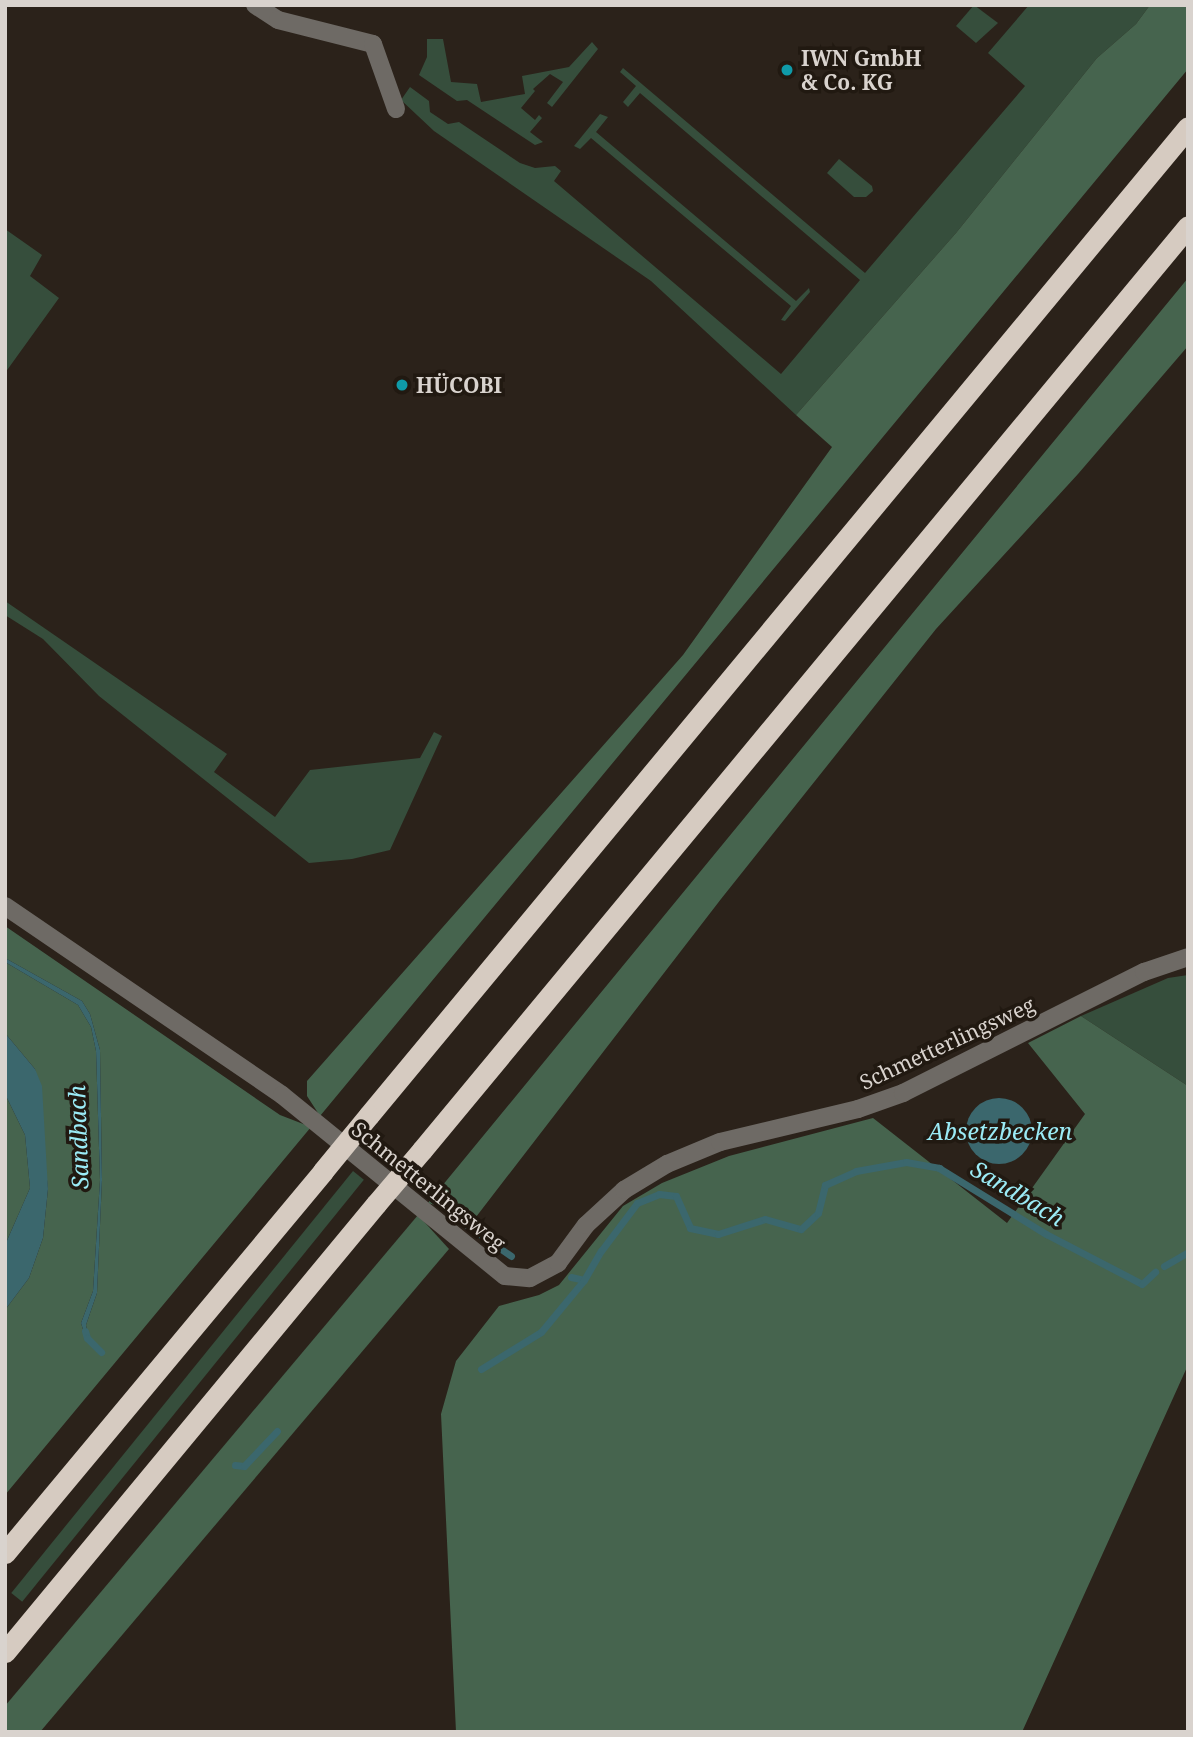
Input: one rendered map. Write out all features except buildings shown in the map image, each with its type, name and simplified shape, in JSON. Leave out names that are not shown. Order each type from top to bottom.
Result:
[{"type":"highway","points":[[5,1553],[1188,127]]},
{"type":"highway","points":[[5,1652],[1188,226]]},
{"type":"street","points":[[256,5],[278,20],[373,44],[396,109]]},
{"type":"street","name":"Schmetterlingsweg","points":[[5,906],[282,1095],[505,1276],[530,1278],[558,1263],[586,1224],[624,1190],[667,1164],[720,1142],[858,1109],[903,1093],[1144,972],[1188,957]]},
{"type":"green space","points":[[974,5],[998,23],[976,43],[956,26]]},
{"type":"green space","points":[[1029,5],[1150,5],[1136,24],[1097,58],[956,233],[796,415],[651,281],[434,131],[401,100],[410,87],[429,101],[430,112],[448,124],[459,122],[520,163],[535,168],[555,166],[561,171],[554,181],[781,374],[860,280],[640,93],[628,107],[623,102],[636,86],[620,72],[623,68],[865,273],[1025,86],[988,53]]},
{"type":"green space","points":[[1150,5],[1188,5],[1188,69],[320,1116],[307,1096],[307,1081],[683,655],[832,447],[796,415],[956,233],[1097,58],[1136,24]]},
{"type":"green space","points":[[427,39],[443,39],[451,82],[477,84],[481,102],[525,94],[522,76],[569,67],[592,42],[598,49],[552,107],[547,103],[563,82],[550,74],[533,89],[535,91],[521,108],[535,120],[539,115],[542,118],[530,132],[543,142],[535,145],[467,100],[457,101],[419,75],[427,57]]},
{"type":"green space","points":[[600,114],[608,117],[596,132],[796,301],[809,288],[810,292],[785,321],[781,320],[791,306],[591,138],[580,149],[574,146]]},
{"type":"green space","points":[[839,159],[872,186],[873,191],[866,197],[854,197],[827,173]]},
{"type":"green space","points":[[5,229],[42,255],[30,276],[59,298],[5,373]]},
{"type":"green space","points":[[1188,278],[1188,346],[1078,474],[936,629],[721,899],[476,1217],[428,1203]]},
{"type":"green space","points":[[5,601],[227,754],[214,772],[275,817],[310,770],[420,758],[434,732],[442,736],[390,850],[352,859],[309,863],[99,696],[43,639],[5,615]]},
{"type":"green space","points":[[5,926],[280,1115],[311,1127],[5,1495],[5,1310],[29,1278],[43,1238],[48,1189],[35,1069],[5,1033],[5,962],[78,1005],[91,1027],[96,1051],[100,1180],[93,1291],[81,1323],[86,1339],[99,1352],[101,1350],[88,1336],[86,1325],[97,1293],[102,1180],[100,1050],[90,1014],[82,1001],[5,958]]},
{"type":"green space","points":[[1188,975],[1188,1086],[1081,1016],[1168,978]]},
{"type":"green space","points":[[1081,1016],[1188,1086],[1188,1365],[1022,1732],[456,1732],[441,1414],[456,1361],[499,1306],[539,1295],[559,1285],[623,1206],[662,1183],[729,1156],[873,1118],[1007,1223],[1085,1114],[1028,1043]]},
{"type":"green space","points":[[5,1094],[25,1135],[30,1188],[5,1245]]},
{"type":"green space","points":[[353,1171],[364,1180],[22,1602],[11,1593]]},
{"type":"green space","points":[[418,1215],[449,1249],[40,1732],[5,1732],[5,1706]]},
{"type":"water","points":[[5,958],[82,1001],[90,1014],[100,1050],[102,1180],[97,1293],[86,1325],[86,1339],[81,1323],[93,1291],[100,1180],[96,1051],[91,1027],[78,1005],[5,962]]},
{"type":"water","points":[[5,1033],[35,1069],[42,1086],[48,1189],[43,1238],[29,1278],[5,1310],[5,1245],[30,1188],[25,1135],[5,1094]]},
{"type":"water","name":"Absetzbecken","points":[[992,1098],[1006,1098],[1018,1103],[1027,1112],[1032,1131],[1030,1144],[1023,1155],[1006,1164],[992,1164],[980,1159],[971,1150],[966,1138],[966,1124],[971,1112],[980,1103]]},
{"type":"waterway","name":"Sandbach","points":[[481,1369],[541,1332],[584,1280],[601,1251],[637,1203],[659,1194],[676,1196],[690,1228],[718,1234],[765,1219],[801,1229],[818,1213],[825,1185],[856,1171],[906,1162],[939,1168],[1046,1234],[1142,1284],[1155,1272]]},
{"type":"waterway","points":[[461,1221],[511,1256]]},
{"type":"waterway","name":"Sandbach","points":[[1164,1266],[1188,1252]]},
{"type":"waterway","points":[[571,1277],[584,1280]]},
{"type":"waterway","name":"Sandbach","points":[[85,1331],[87,1338],[101,1352]]},
{"type":"waterway","name":"Sandbach","points":[[235,1465],[244,1466],[277,1431]]},
{"type":"place","name":"IWN GmbH & Co. KG","points":[[787,70]]},
{"type":"place","name":"HÜCOBI","points":[[402,385]]}]
